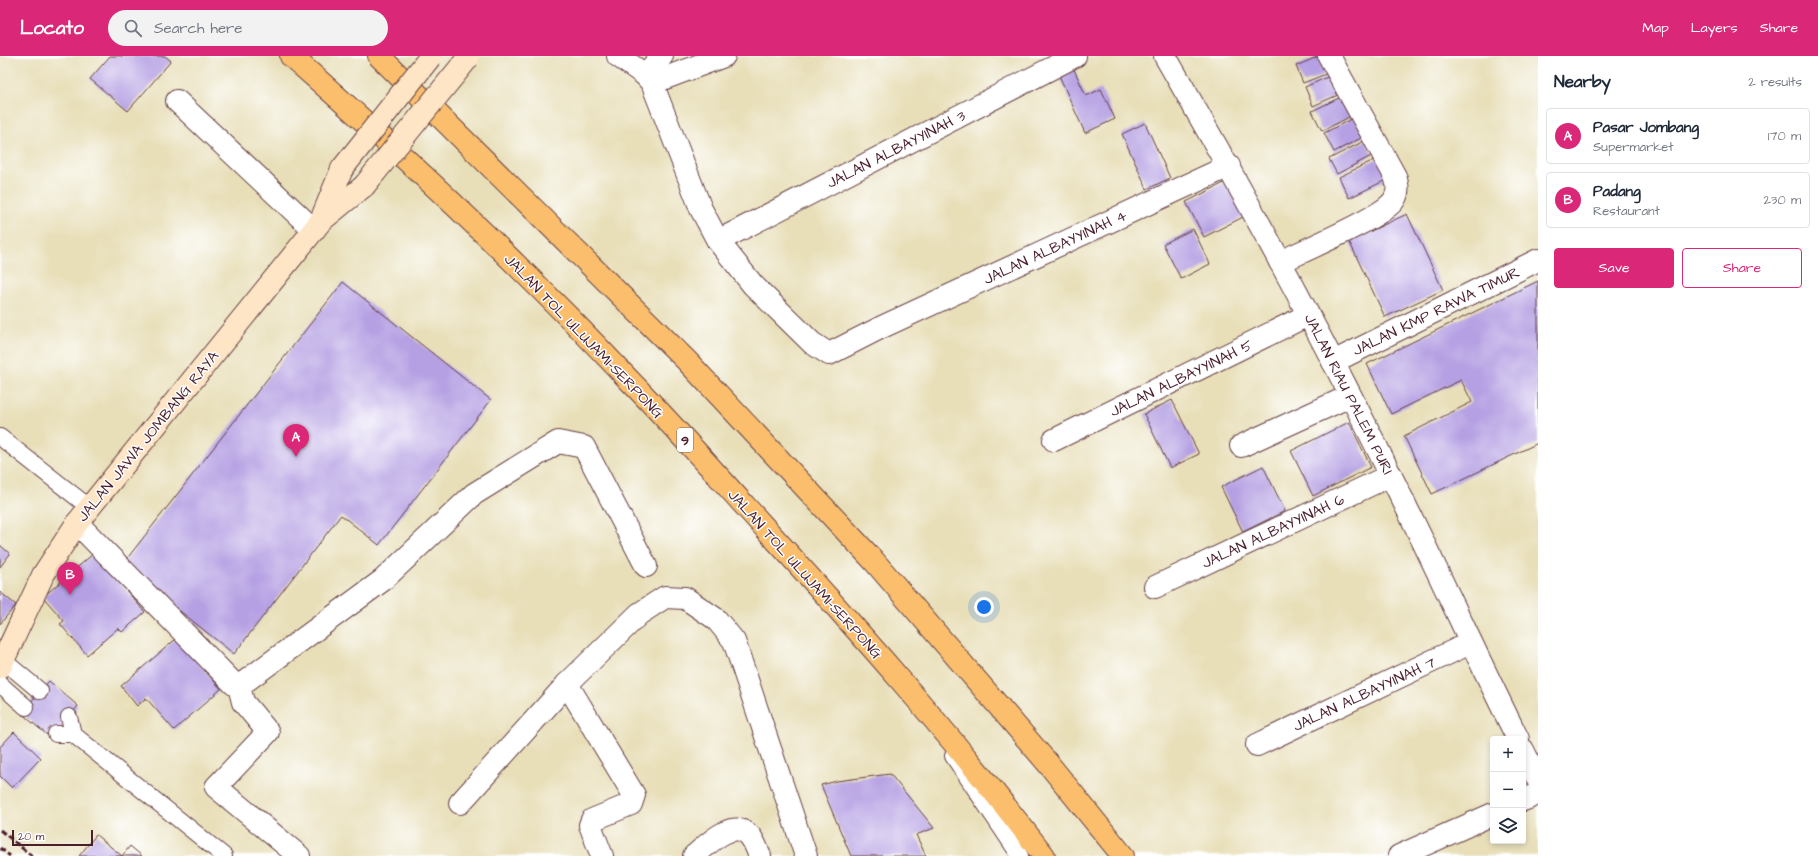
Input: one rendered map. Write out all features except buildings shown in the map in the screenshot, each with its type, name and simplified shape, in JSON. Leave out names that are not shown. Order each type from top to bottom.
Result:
[{"type":"highway","name":"JALAN TOL ULUJAMI–SERPONG","points":[[291,56],[369,125],[508,258],[630,380],[815,582],[1005,804],[1044,856]]},
{"type":"highway","points":[[379,56],[687,361],[874,560],[1052,767],[1123,856]]},
{"type":"main road","name":"JALAN JAWA JOMBANG RAYA","points":[[318,226],[342,168],[431,56]]},
{"type":"main road","name":"JALAN JAWA JOMBANG RAYA","points":[[2,664],[43,575],[83,515],[318,226],[364,186],[468,57]]},
{"type":"street","points":[[618,56],[649,79],[701,209],[718,241]]},
{"type":"street","points":[[649,79],[662,56]]},
{"type":"street","points":[[649,79],[724,56]]},
{"type":"street","name":"JALAN ALBAYYINAH 3","points":[[718,241],[1075,56]]},
{"type":"street","name":"JALAN RIAU PALEM PURI","points":[[1165,56],[1228,166],[1334,362],[1391,475],[1470,644],[1516,736]]},
{"type":"street","points":[[1280,262],[1375,216],[1394,201],[1398,189],[1396,176],[1329,56]]},
{"type":"street","points":[[177,101],[318,226]]},
{"type":"street","name":"JALAN ALBAYYINAH 4","points":[[718,241],[753,285],[812,343],[828,354],[882,327],[1228,166]]},
{"type":"street","name":"JALAN KMP RAWA TIMUR","points":[[1334,362],[1538,260]]},
{"type":"street","name":"JALAN ALBAYYINAH 5","points":[[1054,440],[1308,315]]},
{"type":"street","points":[[1241,446],[1350,396]]},
{"type":"street","points":[[239,686],[384,580],[474,494],[558,442],[584,447],[646,566]]},
{"type":"street","name":"JALAN ALBAYYINAH 6","points":[[1155,587],[1391,475]]},
{"type":"street","points":[[83,515],[234,684],[239,686]]},
{"type":"street","points":[[460,803],[567,684],[639,614],[665,597],[685,598],[716,619],[734,641],[806,856]]},
{"type":"street","name":"JALAN ALBAYYINAH 7","points":[[1257,745],[1470,644]]},
{"type":"street","points":[[567,684],[634,795],[631,804],[592,820],[590,825],[602,856]]},
{"type":"street","points":[[239,686],[243,702],[268,732],[216,787],[299,856]]},
{"type":"street","points":[[1526,756],[1538,780]]},
{"type":"street","points":[[1526,799],[1538,794]]},
{"type":"street","points":[[1399,856],[1490,815]]},
{"type":"street","points":[[694,856],[717,837],[729,830],[740,830],[750,836],[760,856]]},
{"type":"lane","points":[[0,437],[83,515]]},
{"type":"lane","points":[[2,664],[40,691]]},
{"type":"lane","points":[[0,684],[26,707]]},
{"type":"lane","points":[[913,695],[1020,856]]},
{"type":"lane","points":[[69,717],[73,734],[224,856]]},
{"type":"lane","points":[[56,734],[73,734]]},
{"type":"railway","points":[[0,830],[32,856]]},
{"type":"railway","points":[[0,848],[10,856]]},
{"type":"place","name":"Pasar Jombang","points":[[296,457]]},
{"type":"place","name":"Padang","points":[[70,595]]}]
